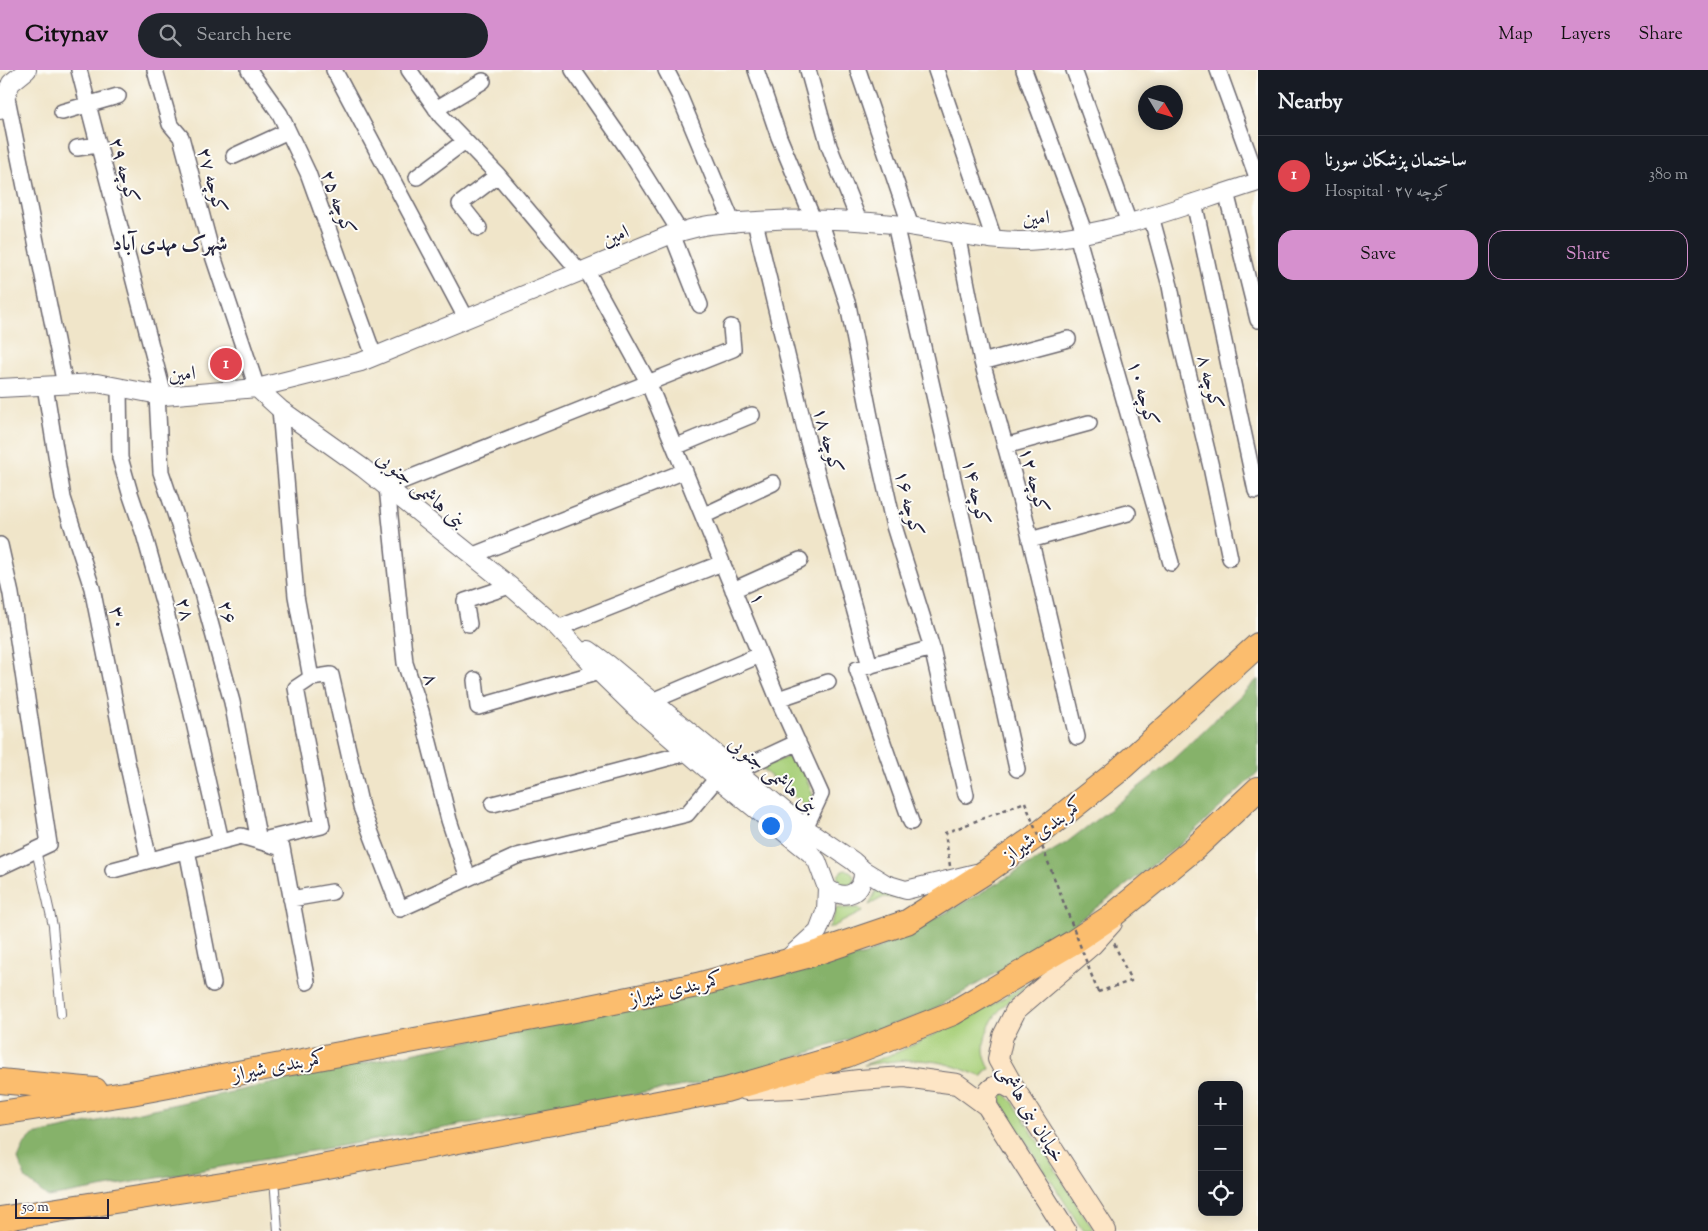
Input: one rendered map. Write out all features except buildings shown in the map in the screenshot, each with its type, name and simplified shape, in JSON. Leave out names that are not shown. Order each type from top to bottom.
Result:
[{"type":"highway","name":"کمربندی شیراز","points":[[0,1113],[131,1093],[570,1011],[697,985],[807,956],[907,922],[987,871],[1035,837],[1116,772],[1258,645]]},
{"type":"highway","points":[[0,1219],[274,1176],[726,1090],[847,1055],[953,1013],[1072,943],[1112,916],[1142,892],[1195,848],[1258,789]]},
{"type":"highway","points":[[0,1081],[131,1093]]},
{"type":"main road","name":"خیابان بنی هاشمی","points":[[1106,1231],[1016,1091],[998,1059],[1003,1036],[1016,1010],[1092,945],[1142,892]]},
{"type":"main road","name":"خیابان بنی هاشمی","points":[[726,1090],[793,1088],[859,1080],[905,1077],[957,1084],[987,1106],[1066,1231]]},
{"type":"main road","points":[[987,1106],[987,1093],[992,1086],[1003,1084],[1016,1091]]},
{"type":"street","points":[[0,110],[11,83],[27,70]]},
{"type":"street","name":"کوچه ۲۹","points":[[79,70],[161,396]]},
{"type":"street","name":"کوچه ۲۷","points":[[155,70],[170,124],[181,137],[211,250],[258,388]]},
{"type":"street","name":"کوچه ۲۵","points":[[249,70],[280,114],[308,173],[374,356]]},
{"type":"street","points":[[334,70],[466,318]]},
{"type":"street","name":"۱","points":[[409,70],[442,117],[498,175],[583,271],[648,382],[778,699],[821,794],[805,828]]},
{"type":"street","points":[[573,70],[630,152],[676,233],[700,305]]},
{"type":"street","points":[[666,70],[679,95],[732,224]]},
{"type":"street","name":"کوچه ۱۶","points":[[756,70],[779,137],[816,220],[848,305],[894,526],[932,648],[966,795]]},
{"type":"street","points":[[808,70],[829,146],[859,221]]},
{"type":"street","name":"کوچه ۱۴","points":[[858,70],[903,226],[965,531],[1017,769]]},
{"type":"street","points":[[936,70],[994,239]]},
{"type":"street","name":"کوچه ۱۰","points":[[1024,70],[1081,234],[1171,563]]},
{"type":"street","points":[[1074,70],[1129,223]]},
{"type":"street","points":[[1218,70],[1258,181]]},
{"type":"street","points":[[436,109],[484,81]]},
{"type":"street","points":[[6,93],[65,385]]},
{"type":"street","points":[[62,112],[118,96]]},
{"type":"street","points":[[234,156],[288,131]]},
{"type":"street","points":[[417,177],[465,141]]},
{"type":"street","points":[[77,148],[98,145]]},
{"type":"street","points":[[479,228],[460,204],[498,175]]},
{"type":"street","name":"امین","points":[[0,388],[97,383],[161,396],[258,388],[360,362],[676,233],[708,226],[816,220],[859,221],[994,239],[1038,240],[1081,234],[1129,223],[1258,181]]},
{"type":"street","points":[[1226,192],[1258,320]]},
{"type":"street","points":[[1194,202],[1256,491]]},
{"type":"street","name":"کوچه ۸","points":[[1151,216],[1170,286],[1179,335],[1230,558]]},
{"type":"street","name":"کوچه ۱۸","points":[[756,222],[807,438],[870,666]]},
{"type":"street","name":"کوچه ۱۲","points":[[957,234],[982,362],[1030,540],[1077,737]]},
{"type":"street","points":[[387,487],[733,349],[731,326]]},
{"type":"street","points":[[982,362],[1068,339]]},
{"type":"street","name":"۳۰","points":[[45,386],[63,498],[92,588],[150,860]]},
{"type":"street","name":"۲۸","points":[[119,388],[120,458],[164,605],[190,705],[221,841]]},
{"type":"street","name":"بنی هاشمی جنوبی","points":[[258,388],[280,408],[387,487],[510,586],[558,628],[608,664],[805,828],[863,870],[886,884],[906,890],[987,871]]},
{"type":"street","name":"۲۶","points":[[161,396],[161,472],[202,592],[232,702],[259,841]]},
{"type":"street","points":[[280,408],[296,596],[311,678]]},
{"type":"street","points":[[675,447],[752,415]]},
{"type":"street","points":[[1005,446],[1089,423]]},
{"type":"street","points":[[471,556],[684,471]]},
{"type":"street","points":[[703,516],[773,483]]},
{"type":"street","name":"۸","points":[[387,487],[405,663],[421,711],[449,820],[468,878]]},
{"type":"street","points":[[1030,540],[1128,514]]},
{"type":"street","points":[[0,548],[12,594],[43,847],[0,867]]},
{"type":"street","points":[[733,590],[800,560]]},
{"type":"street","points":[[558,628],[722,563]]},
{"type":"street","points":[[469,624],[465,601],[510,586]]},
{"type":"street","name":"بنی هاشمی جنوبی","points":[[558,628],[636,708],[716,778],[810,853],[816,860],[827,888],[826,910],[818,931],[785,962]]},
{"type":"street","points":[[911,822],[856,669],[932,648]]},
{"type":"street","points":[[652,701],[760,655]]},
{"type":"street","points":[[475,680],[478,707],[599,672]]},
{"type":"street","points":[[259,841],[322,826],[296,688],[311,678],[331,676],[361,807],[400,909],[518,856],[687,814],[716,778]]},
{"type":"street","points":[[778,699],[828,682]]},
{"type":"street","points":[[736,771],[798,742]]},
{"type":"street","points":[[493,804],[687,752]]},
{"type":"street","points":[[113,870],[240,836],[282,848],[307,982]]},
{"type":"street","points":[[187,850],[213,984]]},
{"type":"street","points":[[827,888],[834,893],[849,894],[862,884],[863,870]]},
{"type":"street","points":[[291,899],[332,892]]},
{"type":"lane","points":[[43,847],[62,1014]]},
{"type":"lane","points":[[274,1176],[278,1231]]},
{"type":"path","points":[[952,879],[946,833],[1025,802],[1098,992],[1131,981],[1107,928]]},
{"type":"green space","points":[[1258,679],[1258,772],[1182,843],[1052,941],[927,1013],[736,1077],[48,1197],[26,1179],[18,1159],[25,1143],[33,1135],[865,955],[953,909],[1066,843],[1166,766]]},
{"type":"green space","points":[[797,753],[813,796],[807,808],[761,768]]},
{"type":"green space","points":[[843,870],[849,870],[854,875],[852,884],[843,886],[838,881],[838,875]]},
{"type":"green space","points":[[871,880],[875,883],[863,903],[838,904],[839,899]]},
{"type":"green space","points":[[879,885],[903,893],[900,899],[884,897],[869,905]]},
{"type":"green space","points":[[836,908],[859,908],[862,912],[828,929],[835,915]]},
{"type":"green space","points":[[1042,975],[1012,998],[995,1015],[985,1037],[985,1057],[990,1069],[985,1071],[982,1077],[950,1065],[922,1060],[864,1065],[900,1051],[975,1015]]},
{"type":"green space","points":[[1004,1093],[1013,1102],[1094,1231],[1083,1231],[1004,1107],[1000,1099]]},
{"type":"place","name":"ساختمان پزشکان سورنا","points":[[226,364]]},
{"type":"district","name":"شهرک مهدی آباد","points":[[170,243]]}]
